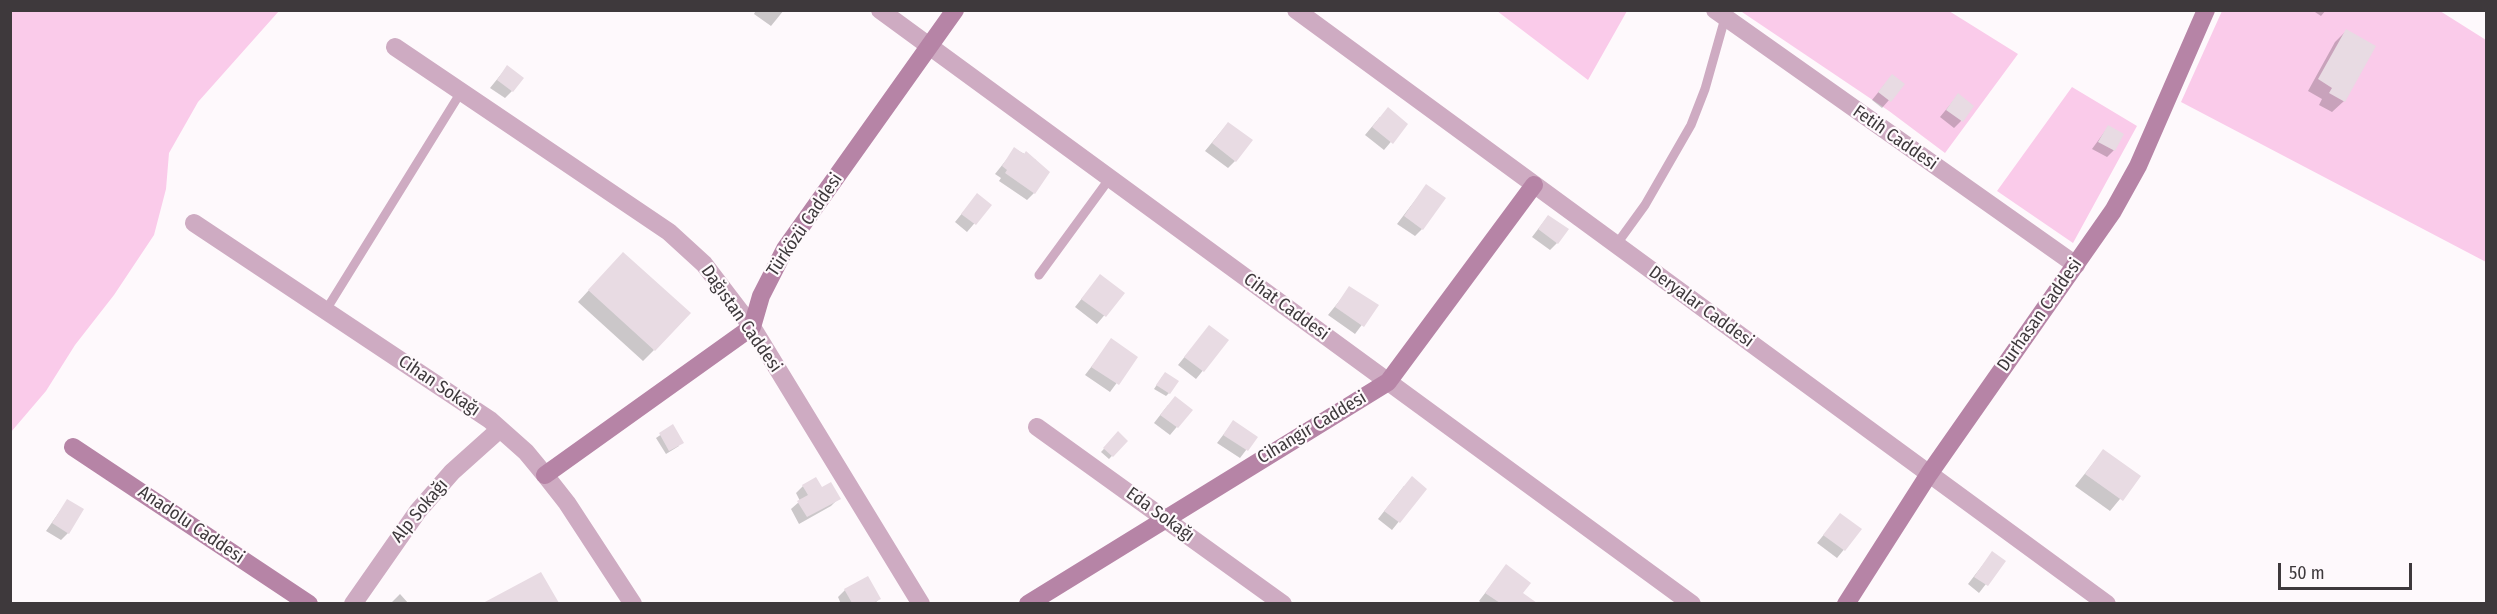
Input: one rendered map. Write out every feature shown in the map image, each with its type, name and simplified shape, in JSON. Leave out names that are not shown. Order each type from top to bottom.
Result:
[{"type":"street","name":"Cihat Caddesi","points":[[880,10],[1692,603]]},
{"type":"street","name":"Türközü Caddesi","points":[[752,327],[760,296],[785,249],[955,10]]},
{"type":"street","name":"Deryalar Caddesi","points":[[1296,10],[2107,603]]},
{"type":"street","name":"Durhasan Caddesi","points":[[1846,603],[1929,474],[2113,211],[2138,166],[2205,11]]},
{"type":"street","name":"Fetih Caddesi","points":[[1722,13],[2076,265]]},
{"type":"street","name":"Dağıstan Caddesi","points":[[395,48],[669,232],[721,284],[752,327],[921,603]]},
{"type":"street","name":"Cihangir Caddesi","points":[[1028,603],[1388,382],[1534,185]]},
{"type":"street","name":"Cihan Sokağı","points":[[194,223],[500,429],[545,475],[567,503],[633,603]]},
{"type":"street","points":[[545,475],[752,327]]},
{"type":"street","name":"Eda Sokağı","points":[[1037,427],[1283,603]]},
{"type":"street","name":"Alp Sokağı","points":[[353,603],[418,511],[452,472],[500,429]]},
{"type":"street","name":"Anadolu Caddesi","points":[[73,447],[309,603]]},
{"type":"lane","points":[[1616,245],[1645,205],[1691,125],[1705,89],[1722,13]]},
{"type":"lane","points":[[326,310],[461,92]]},
{"type":"lane","points":[[1039,275],[1110,178]]},
{"type":"shaded area","points":[[11,10],[279,11],[198,102],[169,153],[166,189],[154,235],[114,295],[75,345],[46,391],[11,432]]},
{"type":"shaded area","points":[[1743,10],[1949,11],[2018,54],[1945,153],[1889,111],[1742,12]]},
{"type":"shaded area","points":[[1497,11],[1627,11],[1588,80]]},
{"type":"shaded area","points":[[2222,11],[2440,11],[2486,40],[2486,262],[2181,102]]},
{"type":"shaded area","points":[[2072,87],[2137,126],[2073,243],[1997,191]]},
{"type":"building","points":[[2346,29],[2376,46],[2345,102],[2329,93],[2332,88],[2318,79]]},
{"type":"building","points":[[507,65],[524,78],[513,92],[497,80]]},
{"type":"building","points":[[1892,74],[1905,84],[1891,102],[1878,92]]},
{"type":"building","points":[[1958,93],[1974,106],[1963,122],[1946,110]]},
{"type":"building","points":[[1388,107],[1408,124],[1393,144],[1372,127]]},
{"type":"building","points":[[1228,122],[1253,140],[1236,162],[1212,143]]},
{"type":"building","points":[[2108,125],[2124,134],[2115,151],[2098,142]]},
{"type":"building","points":[[1014,147],[1024,154],[1026,151],[1050,172],[1035,194],[1005,173],[1007,170],[1002,166]]},
{"type":"building","points":[[1426,184],[1446,198],[1423,230],[1404,216]]},
{"type":"building","points":[[977,193],[992,205],[976,225],[961,214]]},
{"type":"building","points":[[1548,215],[1569,229],[1558,244],[1538,229]]},
{"type":"building","points":[[623,252],[691,313],[655,351],[588,290]]},
{"type":"building","points":[[1100,274],[1125,293],[1106,317],[1081,299]]},
{"type":"building","points":[[1349,286],[1379,305],[1364,327],[1335,307]]},
{"type":"building","points":[[1209,325],[1229,340],[1204,372],[1184,357]]},
{"type":"building","points":[[1111,338],[1138,357],[1119,385],[1091,367]]},
{"type":"building","points":[[1165,372],[1179,381],[1170,394],[1156,385]]},
{"type":"building","points":[[1175,396],[1193,410],[1178,428],[1160,415]]},
{"type":"building","points":[[1233,420],[1258,437],[1248,451],[1223,435]]},
{"type":"building","points":[[673,424],[684,443],[669,451],[659,433]]},
{"type":"building","points":[[1118,431],[1128,441],[1113,457],[1103,448]]},
{"type":"building","points":[[2103,449],[2141,476],[2123,501],[2085,474]]},
{"type":"building","points":[[1412,476],[1427,489],[1400,523],[1384,511]]},
{"type":"building","points":[[816,477],[822,487],[831,482],[841,499],[807,517],[797,501],[808,495],[802,485]]},
{"type":"building","points":[[67,499],[84,509],[69,534],[52,523]]},
{"type":"building","points":[[1840,513],[1862,529],[1845,551],[1823,535]]},
{"type":"building","points":[[1992,551],[2006,561],[1988,586],[1974,577]]},
{"type":"building","points":[[1506,564],[1531,583],[1523,593],[1537,603],[1500,603],[1485,593]]},
{"type":"building","points":[[541,572],[559,603],[483,603]]},
{"type":"building","points":[[868,576],[881,599],[873,603],[852,603],[844,589]]}]
